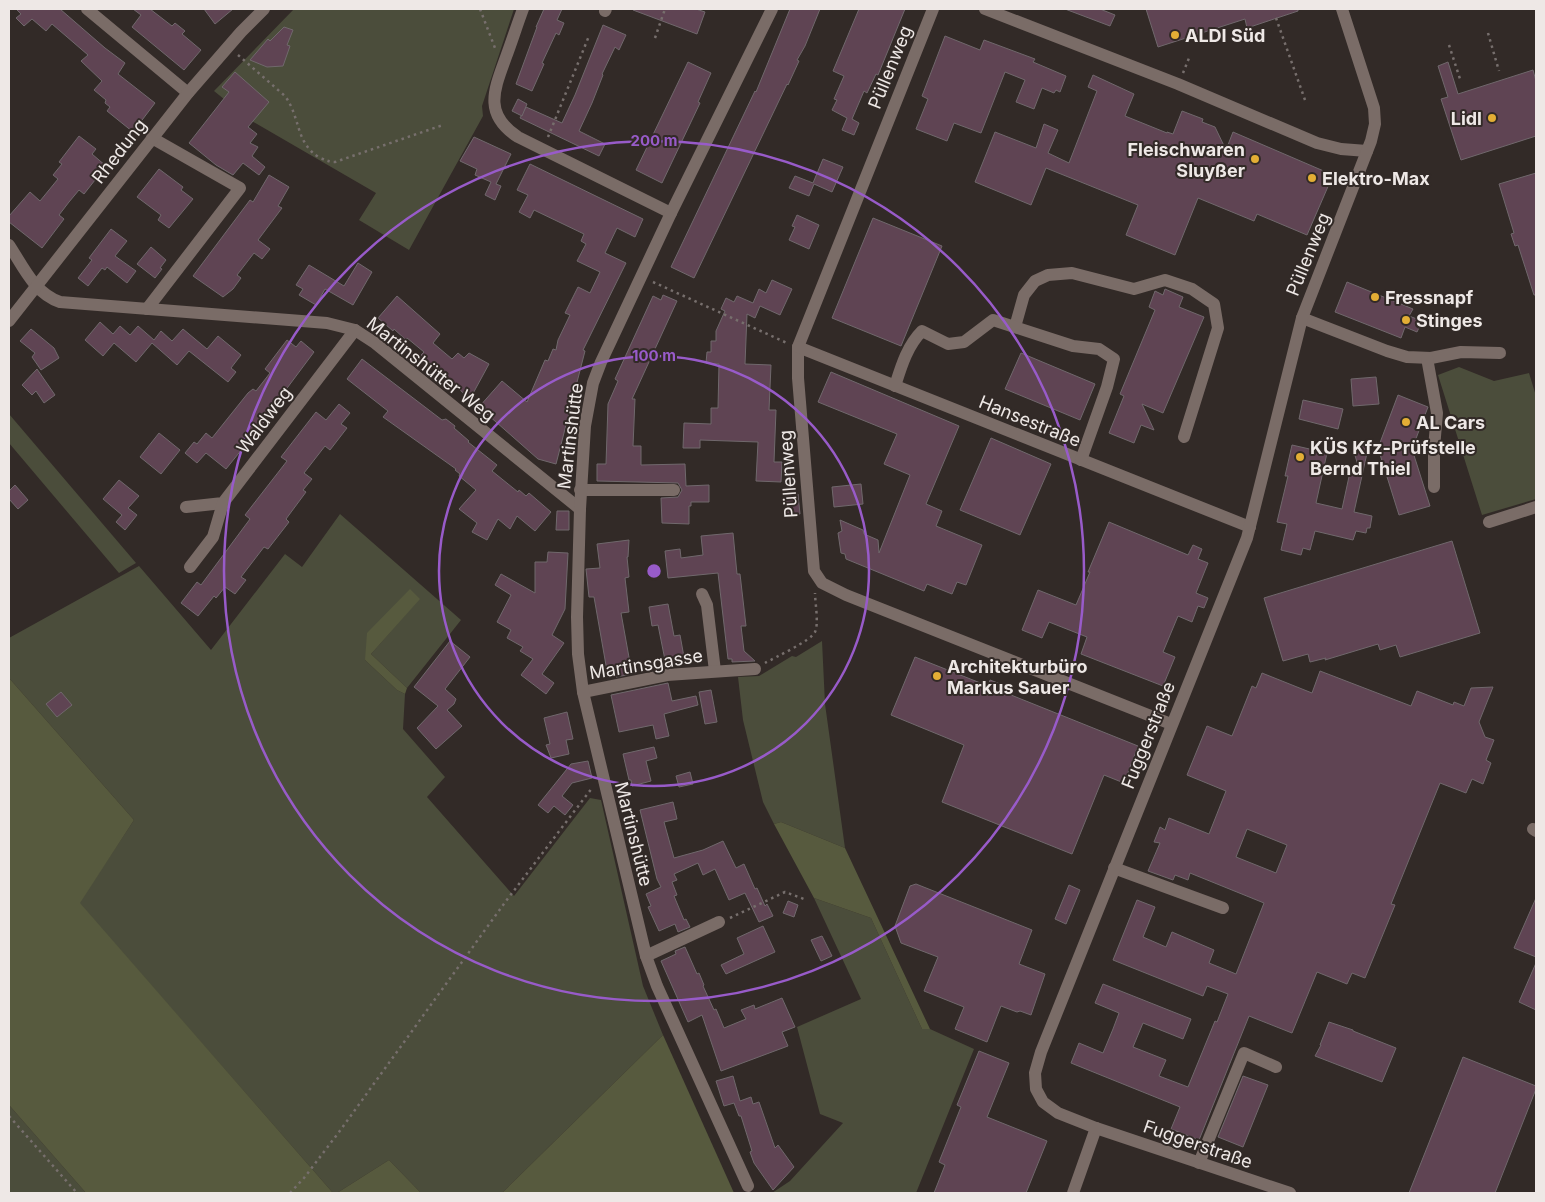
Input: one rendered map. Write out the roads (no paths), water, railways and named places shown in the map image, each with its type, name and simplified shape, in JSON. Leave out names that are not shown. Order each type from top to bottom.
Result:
[{"type":"street","points":[[87,9],[188,92]]},
{"type":"street","name":"Rhedung","points":[[9,321],[188,92],[228,46],[264,9]]},
{"type":"street","points":[[523,9],[494,89],[494,106],[500,120],[510,132],[670,213]]},
{"type":"street","name":"Martinshütte","points":[[748,1186],[660,994],[646,956],[583,692],[579,666],[577,625],[580,490],[585,426],[594,383],[601,362],[670,213],[772,9]]},
{"type":"street","name":"Püllenweg","points":[[933,9],[798,347],[798,378],[814,571],[822,583],[846,595],[1171,724]]},
{"type":"street","points":[[985,9],[1178,84],[1316,142],[1341,149],[1367,151]]},
{"type":"street","name":"Püllenweg","points":[[1342,9],[1374,108],[1375,124],[1367,151],[1302,318],[1392,353],[1415,358],[1428,358],[1461,352],[1500,353]]},
{"type":"street","points":[[147,309],[240,188],[152,138]]},
{"type":"street","points":[[9,244],[36,286]]},
{"type":"street","points":[[1015,327],[1024,295],[1035,281],[1048,275],[1072,273],[1134,289],[1165,280],[1192,289],[1214,304],[1218,328],[1184,437]]},
{"type":"street","name":"Martinshütter Weg","points":[[36,286],[47,296],[60,302],[327,323],[355,330],[370,340],[580,509]]},
{"type":"street","name":"Fuggerstraße","points":[[1290,1193],[1096,1128],[1058,1113],[1043,1102],[1036,1089],[1035,1073],[1041,1052],[1250,526],[1302,318]]},
{"type":"street","points":[[895,386],[904,358],[916,337],[922,331],[948,344],[964,342],[993,320],[1073,346],[1099,349],[1114,359],[1107,387],[1082,460]]},
{"type":"street","name":"Waldweg","points":[[223,502],[355,330]]},
{"type":"street","name":"Hansestraße","points":[[798,347],[1250,526]]},
{"type":"street","points":[[1428,358],[1436,413],[1434,487]]},
{"type":"street","points":[[580,490],[674,490]]},
{"type":"street","points":[[186,507],[223,502],[212,537],[190,567]]},
{"type":"street","points":[[1489,522],[1536,507]]},
{"type":"street","name":"Martinsgasse","points":[[702,594],[707,605],[715,671]]},
{"type":"street","name":"Martinsgasse","points":[[583,692],[667,675],[755,669]]},
{"type":"street","points":[[1114,868],[1223,908]]},
{"type":"street","points":[[646,956],[719,922]]},
{"type":"street","points":[[1199,1163],[1244,1053],[1276,1067]]},
{"type":"street","points":[[1073,1193],[1096,1128]]},
{"type":"place","name":"ALDI Süd","points":[[1175,35]]},
{"type":"place","name":"Lidl","points":[[1492,118]]},
{"type":"place","name":"Fleischwaren Sluyßer","points":[[1255,159]]},
{"type":"place","name":"Elektro-Max","points":[[1312,178]]},
{"type":"place","name":"Fressnapf","points":[[1375,297]]},
{"type":"place","name":"Stinges","points":[[1406,320]]},
{"type":"place","name":"AL Cars","points":[[1406,422]]},
{"type":"place","name":"KÜS Kfz-Prüfstelle Bernd Thiel","points":[[1300,457]]},
{"type":"place","name":"Architekturbüro Markus Sauer","points":[[937,676]]}]
